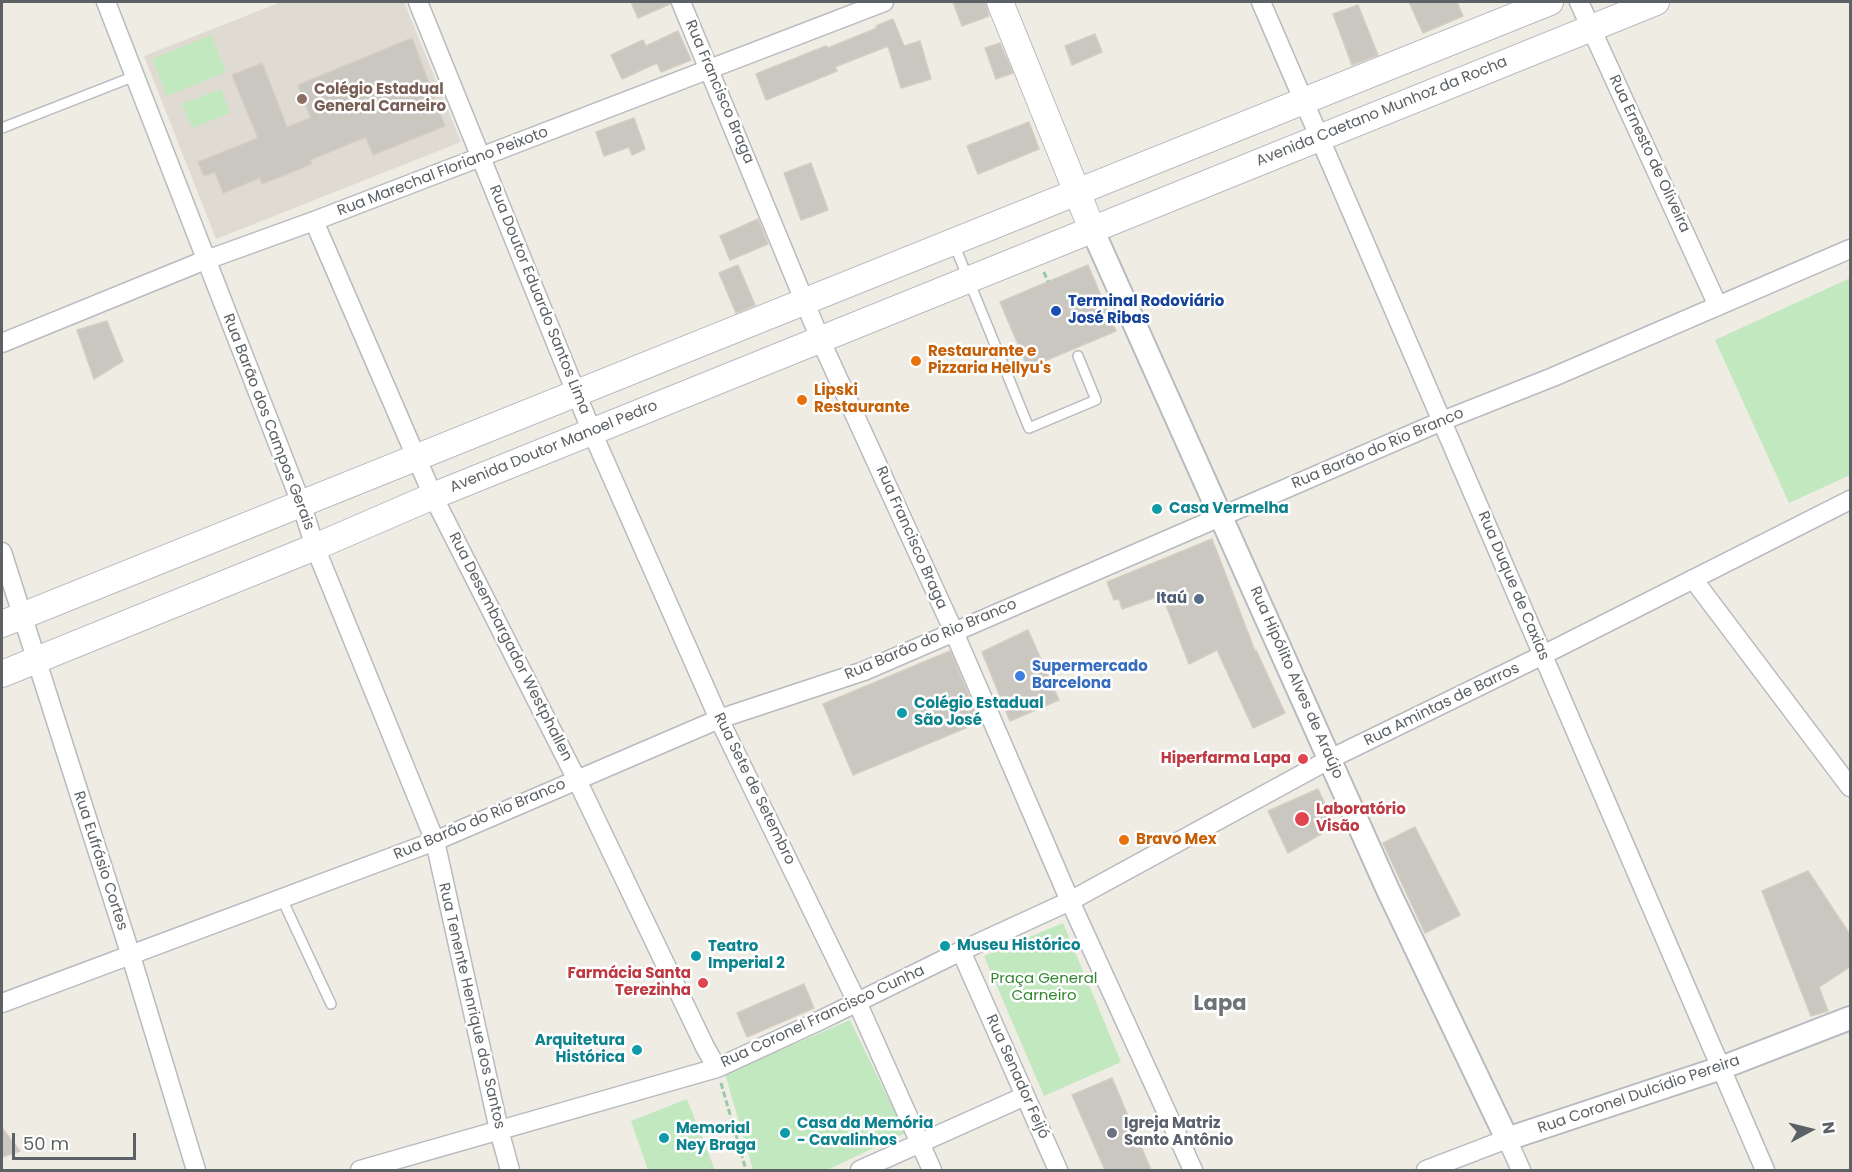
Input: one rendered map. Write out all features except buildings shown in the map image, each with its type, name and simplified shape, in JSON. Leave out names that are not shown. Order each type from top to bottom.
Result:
[{"type":"main road","points":[[1000,2],[1100,226]]},
{"type":"main road","points":[[1018,2],[1084,189]]},
{"type":"main road","points":[[11,620],[1550,2]]},
{"type":"main road","name":"Avenida Caetano Munhoz da Rocha","points":[[1100,226],[1656,2]]},
{"type":"main road","name":"Avenida Doutor Manoel Pedro","points":[[2,674],[315,548],[433,496],[1100,226]]},
{"type":"street","name":"Rua Barão dos Campos Gerais","points":[[106,2],[301,504],[315,548],[435,841]]},
{"type":"street","name":"Rua Doutor Eduardo Santos Lima","points":[[418,2],[592,432]]},
{"type":"street","name":"Rua Francisco Braga","points":[[681,2],[820,339],[954,632],[1070,902],[1192,1170]]},
{"type":"street","name":"Rua Marechal Floriano Peixoto","points":[[2,343],[206,260],[314,221],[884,2]]},
{"type":"street","name":"Rua Duque de Caxias","points":[[1261,2],[1765,1170]]},
{"type":"street","name":"Rua Ernesto de Oliveira","points":[[1579,2],[1718,306]]},
{"type":"street","name":"Rua Desembargador Westphallen","points":[[314,221],[433,496],[577,780],[717,1068]]},
{"type":"street","name":"Rua Hipólito Alves de Araújo","points":[[1100,226],[1221,516],[1388,890],[1521,1170]]},
{"type":"street","name":"Rua Barão do Rio Branco","points":[[2,1004],[435,841],[720,719],[864,671],[1442,421],[1553,377],[1851,249]]},
{"type":"street","name":"Rua Sete de Setembro","points":[[592,432],[720,719],[857,1002],[932,1170]]},
{"type":"street","name":"Rua Amintas de Barros","points":[[1070,902],[1330,759],[1851,500]]},
{"type":"street","name":"Rua Eufrásio Cortes","points":[[2,552],[11,620],[35,660],[131,956],[196,1170]]},
{"type":"street","points":[[1693,579],[1851,787]]},
{"type":"street","name":"Rua Tenente Henrique dos Santos","points":[[435,841],[499,1130],[510,1170]]},
{"type":"street","name":"Rua Coronel Francisco Cunha","points":[[360,1170],[717,1068],[961,951],[1070,902]]},
{"type":"street","name":"Rua Senador Feijó","points":[[961,951],[1059,1170]]},
{"type":"street","name":"Rua Coronel Dulcídio Pereira","points":[[1426,1170],[1721,1068],[1851,1018]]},
{"type":"street","points":[[860,1170],[1025,1096]]},
{"type":"lane","points":[[2,128],[135,76]]},
{"type":"lane","points":[[953,241],[1029,428],[1096,400],[1078,356]]},
{"type":"lane","points":[[282,899],[331,1004]]},
{"type":"path","points":[[717,1068],[746,1170]]},
{"type":"shaded area","name":"Colégio Estadual General Carneiro","points":[[281,2],[404,2],[461,142],[216,239],[144,56]]},
{"type":"green space","points":[[211,35],[226,72],[167,96],[152,59]]},
{"type":"green space","points":[[221,89],[230,113],[192,128],[182,104]]},
{"type":"green space","points":[[1850,278],[1850,475],[1789,503],[1715,340]]},
{"type":"green space","name":"Praça General Carneiro","points":[[1063,923],[1121,1062],[1044,1096],[984,956]]},
{"type":"green space","points":[[850,1020],[905,1133],[827,1170],[753,1170],[725,1074]]},
{"type":"green space","points":[[687,1099],[715,1170],[648,1170],[631,1121]]},
{"type":"place","name":"Colégio Estadual General Carneiro","points":[[302,99]]},
{"type":"place","name":"Terminal Rodoviário José Ribas","points":[[1056,311]]},
{"type":"place","name":"Restaurante e Pizzaria Hellyu's","points":[[916,361]]},
{"type":"place","name":"Lipski Restaurante","points":[[802,400]]},
{"type":"place","name":"Casa Vermelha","points":[[1157,509]]},
{"type":"place","name":"Itaú","points":[[1199,599]]},
{"type":"place","name":"Supermercado Barcelona","points":[[1020,676]]},
{"type":"place","name":"Colégio Estadual São José","points":[[902,713]]},
{"type":"place","name":"Hiperfarma Lapa","points":[[1303,759]]},
{"type":"place","name":"Laboratório Visão","points":[[1302,819]]},
{"type":"place","name":"Bravo Mex","points":[[1124,840]]},
{"type":"place","name":"Museu Histórico","points":[[945,946]]},
{"type":"place","name":"Teatro Imperial 2","points":[[696,956]]},
{"type":"place","name":"Farmácia Santa Terezinha","points":[[703,983]]},
{"type":"place","name":"Arquitetura Histórica","points":[[637,1050]]},
{"type":"place","name":"Casa da Memória - Cavalinhos","points":[[785,1133]]},
{"type":"place","name":"Igreja Matriz Santo Antônio","points":[[1112,1133]]},
{"type":"place","name":"Memorial Ney Braga","points":[[664,1138]]},
{"type":"district","name":"Lapa","points":[[1220,1005]]}]
